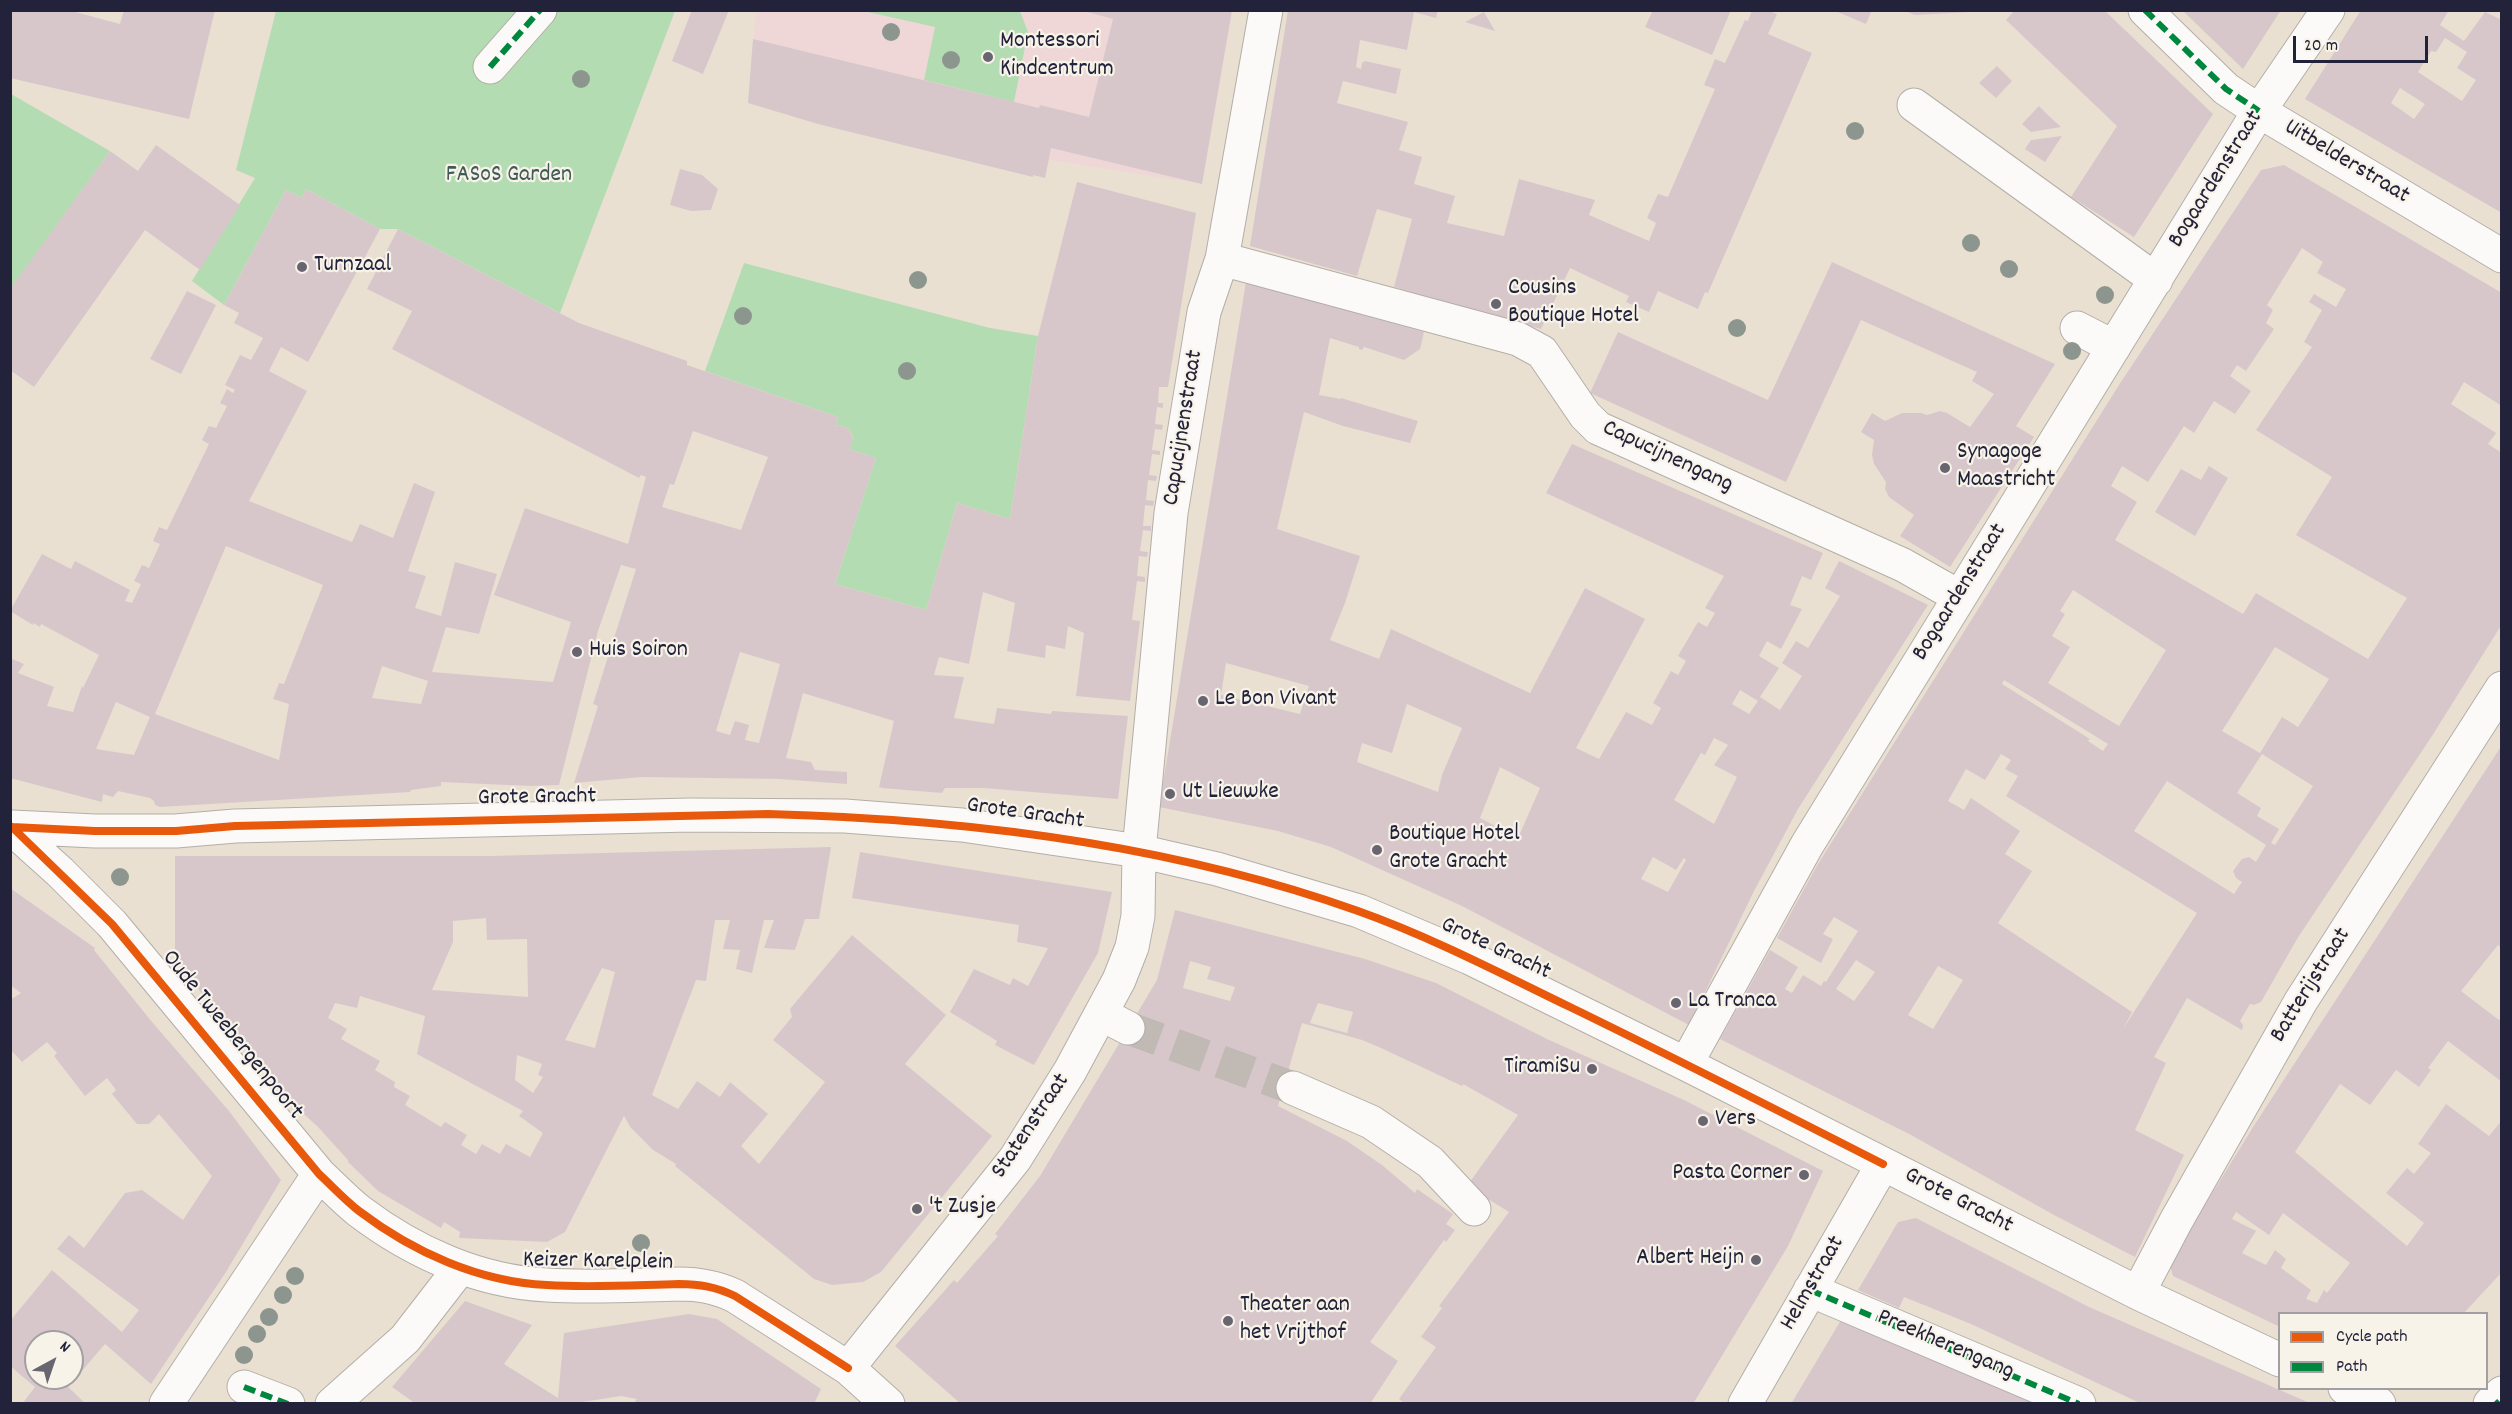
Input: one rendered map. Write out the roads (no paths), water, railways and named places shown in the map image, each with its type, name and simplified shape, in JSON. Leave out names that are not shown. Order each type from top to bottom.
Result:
[{"type":"street","points":[[490,67],[540,10]]},
{"type":"street","name":"Capucijnenstraat","points":[[1139,851],[1171,513],[1204,312],[1222,259],[1266,10]]},
{"type":"street","name":"Uitbelderstraat","points":[[2145,10],[2226,89],[2502,256]]},
{"type":"street","name":"Bogaardenstraat","points":[[1686,1064],[1807,845],[1958,596],[2259,111],[2328,10]]},
{"type":"street","points":[[1914,105],[2156,280]]},
{"type":"street","name":"Capucijnengang","points":[[1222,259],[1518,339],[1542,352],[1585,415],[1598,428],[1903,565],[1958,596]]},
{"type":"street","points":[[2077,328],[2114,347]]},
{"type":"street","name":"Batterijstraat","points":[[2138,1293],[2301,1000],[2502,688]]},
{"type":"street","name":"Grote Gracht","points":[[11,827],[94,831],[176,831],[235,826],[768,814],[845,816],[962,825],[1139,851],[1217,869],[1359,911],[1470,958],[1686,1064],[2138,1293],[2278,1358]]},
{"type":"street","name":"Oude Tweebergenpoort","points":[[11,827],[112,924],[319,1173]]},
{"type":"street","name":"Statenstraat","points":[[868,1393],[1070,1071],[1114,1021],[1138,916],[1139,851]]},
{"type":"street","points":[[1293,1088],[1381,1128],[1430,1162],[1474,1209]]},
{"type":"street","name":"Helmstraat","points":[[1745,1404],[1883,1164]]},
{"type":"street","points":[[166,1404],[319,1173]]},
{"type":"street","name":"Keizer Karelplein","points":[[319,1173],[358,1210],[420,1249],[460,1268],[497,1278],[546,1286],[699,1284],[717,1288],[735,1296],[868,1393]]},
{"type":"street","points":[[332,1404],[405,1339],[460,1268]]},
{"type":"street","name":"Preekherengang","points":[[1810,1290],[2079,1404]]},
{"type":"street","points":[[244,1387],[288,1404]]},
{"type":"street","points":[[2347,1390],[2379,1404]]},
{"type":"tunnel","points":[[1128,1028],[1293,1088]]},
{"type":"place","name":"Montessori Kindcentrum","points":[[988,57]]},
{"type":"place","name":"Turnzaal","points":[[302,267]]},
{"type":"place","name":"Cousins Boutique Hotel","points":[[1496,304]]},
{"type":"place","name":"Synagoge Maastricht","points":[[1945,468]]},
{"type":"place","name":"Huis Soiron","points":[[577,652]]},
{"type":"place","name":"Le Bon Vivant","points":[[1203,701]]},
{"type":"place","name":"Ut Lieuwke","points":[[1170,794]]},
{"type":"place","name":"Boutique Hotel Grote Gracht","points":[[1377,850]]},
{"type":"place","name":"La Tranca","points":[[1676,1003]]},
{"type":"place","name":"TiramiSu","points":[[1592,1069]]},
{"type":"place","name":"Vers","points":[[1703,1121]]},
{"type":"place","name":"Pasta Corner","points":[[1804,1175]]},
{"type":"place","name":"'t Zusje","points":[[917,1209]]},
{"type":"place","name":"Albert Heijn","points":[[1756,1260]]},
{"type":"place","name":"Theater aan het Vrijthof","points":[[1228,1321]]},
{"type":"park label","name":"FASoS Garden","points":[[509,177]]}]
